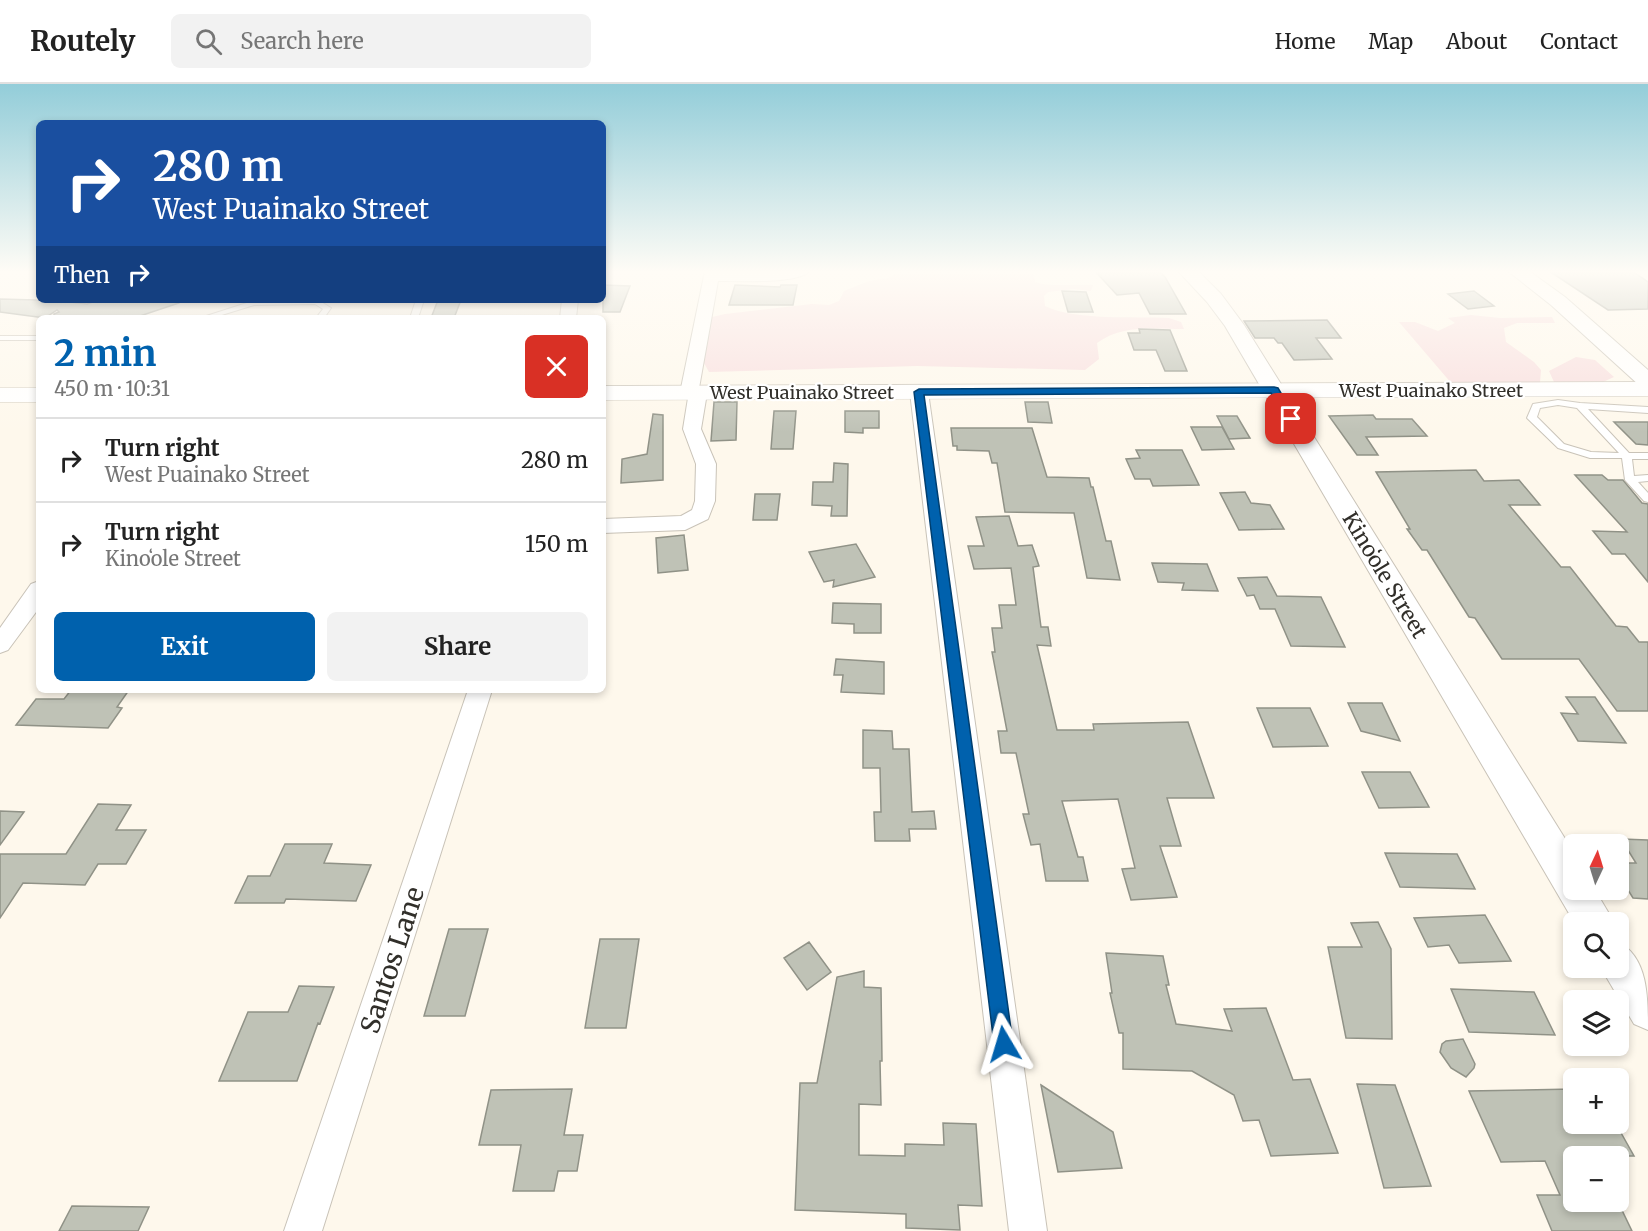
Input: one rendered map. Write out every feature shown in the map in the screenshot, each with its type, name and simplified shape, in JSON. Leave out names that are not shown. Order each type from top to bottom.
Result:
[{"type":"highway","name":"West Puainako Street","points":[[606,393],[1274,390],[1580,397],[1648,389]]},
{"type":"highway","points":[[0,395],[36,394]]},
{"type":"street","points":[[606,526],[685,523],[701,514],[705,501],[706,464],[692,429],[694,393],[704,325]]},
{"type":"street","name":"Kinoʻole Street","points":[[1232,325],[1563,870]]},
{"type":"street","points":[[1584,325],[1648,381]]},
{"type":"street","points":[[1590,325],[1628,351],[1648,361]]},
{"type":"street","points":[[919,392],[1028,1231]]},
{"type":"street","points":[[0,644],[22,617],[36,594]]},
{"type":"street","name":"Santos Lane","points":[[303,1231],[479,693]]},
{"type":"street","points":[[1628,978],[1648,1010]]},
{"type":"lane","points":[[0,338],[36,338]]},
{"type":"lane","points":[[1580,397],[1599,407]]},
{"type":"lane","points":[[1580,397],[1627,456],[1630,480],[1648,499]]},
{"type":"lane","points":[[1648,410],[1599,407],[1580,397],[1567,402],[1546,402],[1536,406],[1532,418],[1561,446],[1590,455],[1648,456]]},
{"type":"lane","points":[[1630,480],[1648,478]]},
{"type":"shaded area","points":[[707,325],[1182,325],[1184,329],[1128,330],[1107,337],[1097,343],[1099,359],[1085,370],[917,366],[709,372],[704,363]]},
{"type":"shaded area","points":[[1401,325],[1421,325],[1438,331],[1452,325],[1513,325],[1504,328],[1506,342],[1534,362],[1541,370],[1540,383],[1452,384]]},
{"type":"shaded area","points":[[1576,357],[1595,360],[1614,377],[1603,382],[1554,382],[1549,371]]},
{"type":"building","points":[[1246,325],[1331,325],[1341,338],[1316,338],[1332,359],[1294,360],[1282,343],[1278,343],[1274,338],[1255,338]]},
{"type":"building","points":[[1139,329],[1170,330],[1187,371],[1165,371],[1156,350],[1134,350],[1128,333],[1140,333]]},
{"type":"building","points":[[714,402],[737,402],[736,440],[711,441]]},
{"type":"building","points":[[1025,402],[1048,402],[1052,423],[1028,422]]},
{"type":"building","points":[[774,411],[796,411],[793,449],[771,449]]},
{"type":"building","points":[[845,411],[879,411],[879,428],[863,428],[863,433],[845,432]]},
{"type":"building","points":[[653,414],[663,415],[663,480],[621,483],[622,459],[647,454]]},
{"type":"building","points":[[1373,415],[1376,419],[1412,419],[1427,436],[1366,437],[1378,455],[1357,455],[1329,416]]},
{"type":"building","points":[[1217,416],[1237,416],[1250,438],[1229,439]]},
{"type":"building","points":[[1614,422],[1648,422],[1648,445],[1636,444]]},
{"type":"building","points":[[1191,427],[1222,427],[1234,449],[1202,450]]},
{"type":"building","points":[[951,428],[1032,428],[1047,477],[1089,478],[1106,541],[1111,541],[1120,580],[1087,578],[1074,513],[1005,512],[997,463],[992,463],[989,451],[957,450],[957,446],[953,446]]},
{"type":"building","points":[[1136,450],[1182,450],[1199,485],[1153,486],[1150,479],[1135,479],[1126,459],[1140,458]]},
{"type":"building","points":[[834,463],[848,464],[847,516],[831,516],[832,506],[812,505],[813,482],[833,482]]},
{"type":"building","points":[[1476,470],[1484,481],[1519,480],[1540,505],[1509,505],[1561,567],[1570,567],[1616,626],[1627,627],[1639,642],[1648,642],[1648,711],[1617,711],[1579,659],[1502,659],[1475,618],[1469,617],[1427,550],[1422,550],[1407,529],[1410,529],[1376,472]]},
{"type":"building","points":[[1575,475],[1602,475],[1608,480],[1623,480],[1642,503],[1648,504],[1648,582],[1625,554],[1612,554],[1593,531],[1627,532]]},
{"type":"building","points":[[1245,492],[1251,503],[1270,505],[1284,529],[1239,530],[1220,493]]},
{"type":"building","points":[[755,494],[780,494],[777,520],[753,520]]},
{"type":"building","points":[[1009,516],[1018,546],[1032,545],[1039,566],[1033,567],[1041,627],[1048,627],[1051,646],[1037,645],[1057,730],[1094,730],[1093,724],[1188,722],[1214,798],[1167,798],[1181,846],[1160,846],[1177,897],[1131,900],[1122,869],[1135,868],[1118,799],[1062,801],[1078,857],[1083,857],[1088,881],[1046,881],[1040,844],[1031,845],[1023,814],[1029,814],[1016,753],[1001,753],[998,731],[1007,731],[992,652],[995,652],[992,628],[1002,628],[999,605],[1016,605],[1011,568],[974,569],[968,546],[984,546],[976,517]]},
{"type":"building","points":[[684,535],[688,570],[658,573],[656,538]]},
{"type":"building","points":[[856,544],[875,577],[833,587],[834,580],[824,582],[809,552]]},
{"type":"building","points":[[1152,563],[1207,564],[1218,591],[1182,590],[1184,583],[1158,582]]},
{"type":"building","points":[[1267,577],[1277,596],[1321,597],[1345,647],[1291,646],[1275,609],[1260,609],[1254,595],[1247,596],[1238,578]]},
{"type":"building","points":[[833,603],[881,604],[881,633],[854,633],[854,624],[832,623]]},
{"type":"building","points":[[836,659],[884,662],[884,694],[841,692],[843,675],[834,675]]},
{"type":"building","points":[[69,693],[127,693],[117,707],[122,708],[108,728],[16,725],[36,699],[64,699]]},
{"type":"building","points":[[1566,697],[1595,697],[1626,743],[1578,741],[1561,713],[1578,714]]},
{"type":"building","points":[[1348,703],[1382,703],[1400,741],[1361,731]]},
{"type":"building","points":[[1257,708],[1310,708],[1328,746],[1273,747]]},
{"type":"building","points":[[863,730],[892,731],[893,749],[909,749],[912,812],[934,811],[936,829],[909,829],[910,841],[875,841],[874,812],[881,812],[880,768],[863,768]]},
{"type":"building","points":[[1362,772],[1410,772],[1429,807],[1379,808]]},
{"type":"building","points":[[98,804],[131,805],[116,830],[146,830],[126,864],[98,864],[85,885],[23,883],[0,918],[0,854],[66,854]]},
{"type":"building","points":[[0,811],[24,812],[0,845]]},
{"type":"building","points":[[1629,839],[1648,840],[1648,899],[1633,898],[1629,892],[1629,863],[1636,863],[1629,852]]},
{"type":"building","points":[[285,844],[332,844],[324,863],[371,865],[356,901],[286,899],[284,903],[235,903],[248,876],[270,876]]},
{"type":"building","points":[[1385,853],[1457,854],[1475,889],[1400,887]]},
{"type":"building","points":[[1485,915],[1511,961],[1459,963],[1449,945],[1428,947],[1414,918]]},
{"type":"building","points":[[1378,922],[1391,949],[1392,1039],[1346,1038],[1328,947],[1362,947],[1351,923]]},
{"type":"building","points":[[449,929],[488,929],[465,1016],[424,1016]]},
{"type":"building","points":[[600,939],[639,939],[626,1028],[585,1028]]},
{"type":"building","points":[[809,942],[831,972],[807,990],[784,958]]},
{"type":"building","points":[[1106,953],[1163,956],[1169,985],[1166,985],[1176,1024],[1232,1031],[1224,1009],[1266,1008],[1293,1080],[1310,1079],[1338,1153],[1271,1156],[1259,1120],[1243,1121],[1234,1095],[1192,1071],[1123,1069],[1123,1033],[1119,1033],[1110,993],[1112,993]]},
{"type":"building","points":[[864,971],[864,987],[881,988],[881,1105],[859,1104],[859,1155],[905,1156],[905,1144],[944,1145],[943,1123],[976,1124],[982,1206],[958,1205],[960,1230],[906,1228],[906,1214],[795,1210],[800,1083],[817,1083],[837,977]]},
{"type":"building","points":[[299,986],[334,987],[297,1081],[219,1081],[248,1012],[288,1012]]},
{"type":"building","points":[[1451,989],[1534,992],[1555,1035],[1469,1032]]},
{"type":"building","points":[[1463,1039],[1475,1064],[1466,1077],[1451,1068],[1440,1052],[1442,1044],[1446,1041]]},
{"type":"building","points":[[1357,1084],[1395,1085],[1431,1186],[1384,1188]]},
{"type":"building","points":[[1041,1085],[1113,1132],[1122,1168],[1058,1172]]},
{"type":"building","points":[[572,1089],[564,1135],[583,1135],[577,1171],[558,1171],[554,1191],[513,1191],[521,1145],[479,1145],[491,1090]]},
{"type":"building","points":[[1563,1089],[1563,1134],[1622,1134],[1628,1146],[1563,1146],[1563,1212],[1623,1212],[1632,1231],[1552,1231],[1537,1195],[1560,1195],[1545,1161],[1501,1162],[1469,1091]]},
{"type":"building","points":[[72,1206],[149,1207],[138,1231],[59,1231]]},
{"type":"route","points":[[1004,1044],[919,392],[1274,390],[1291,419]]}]
